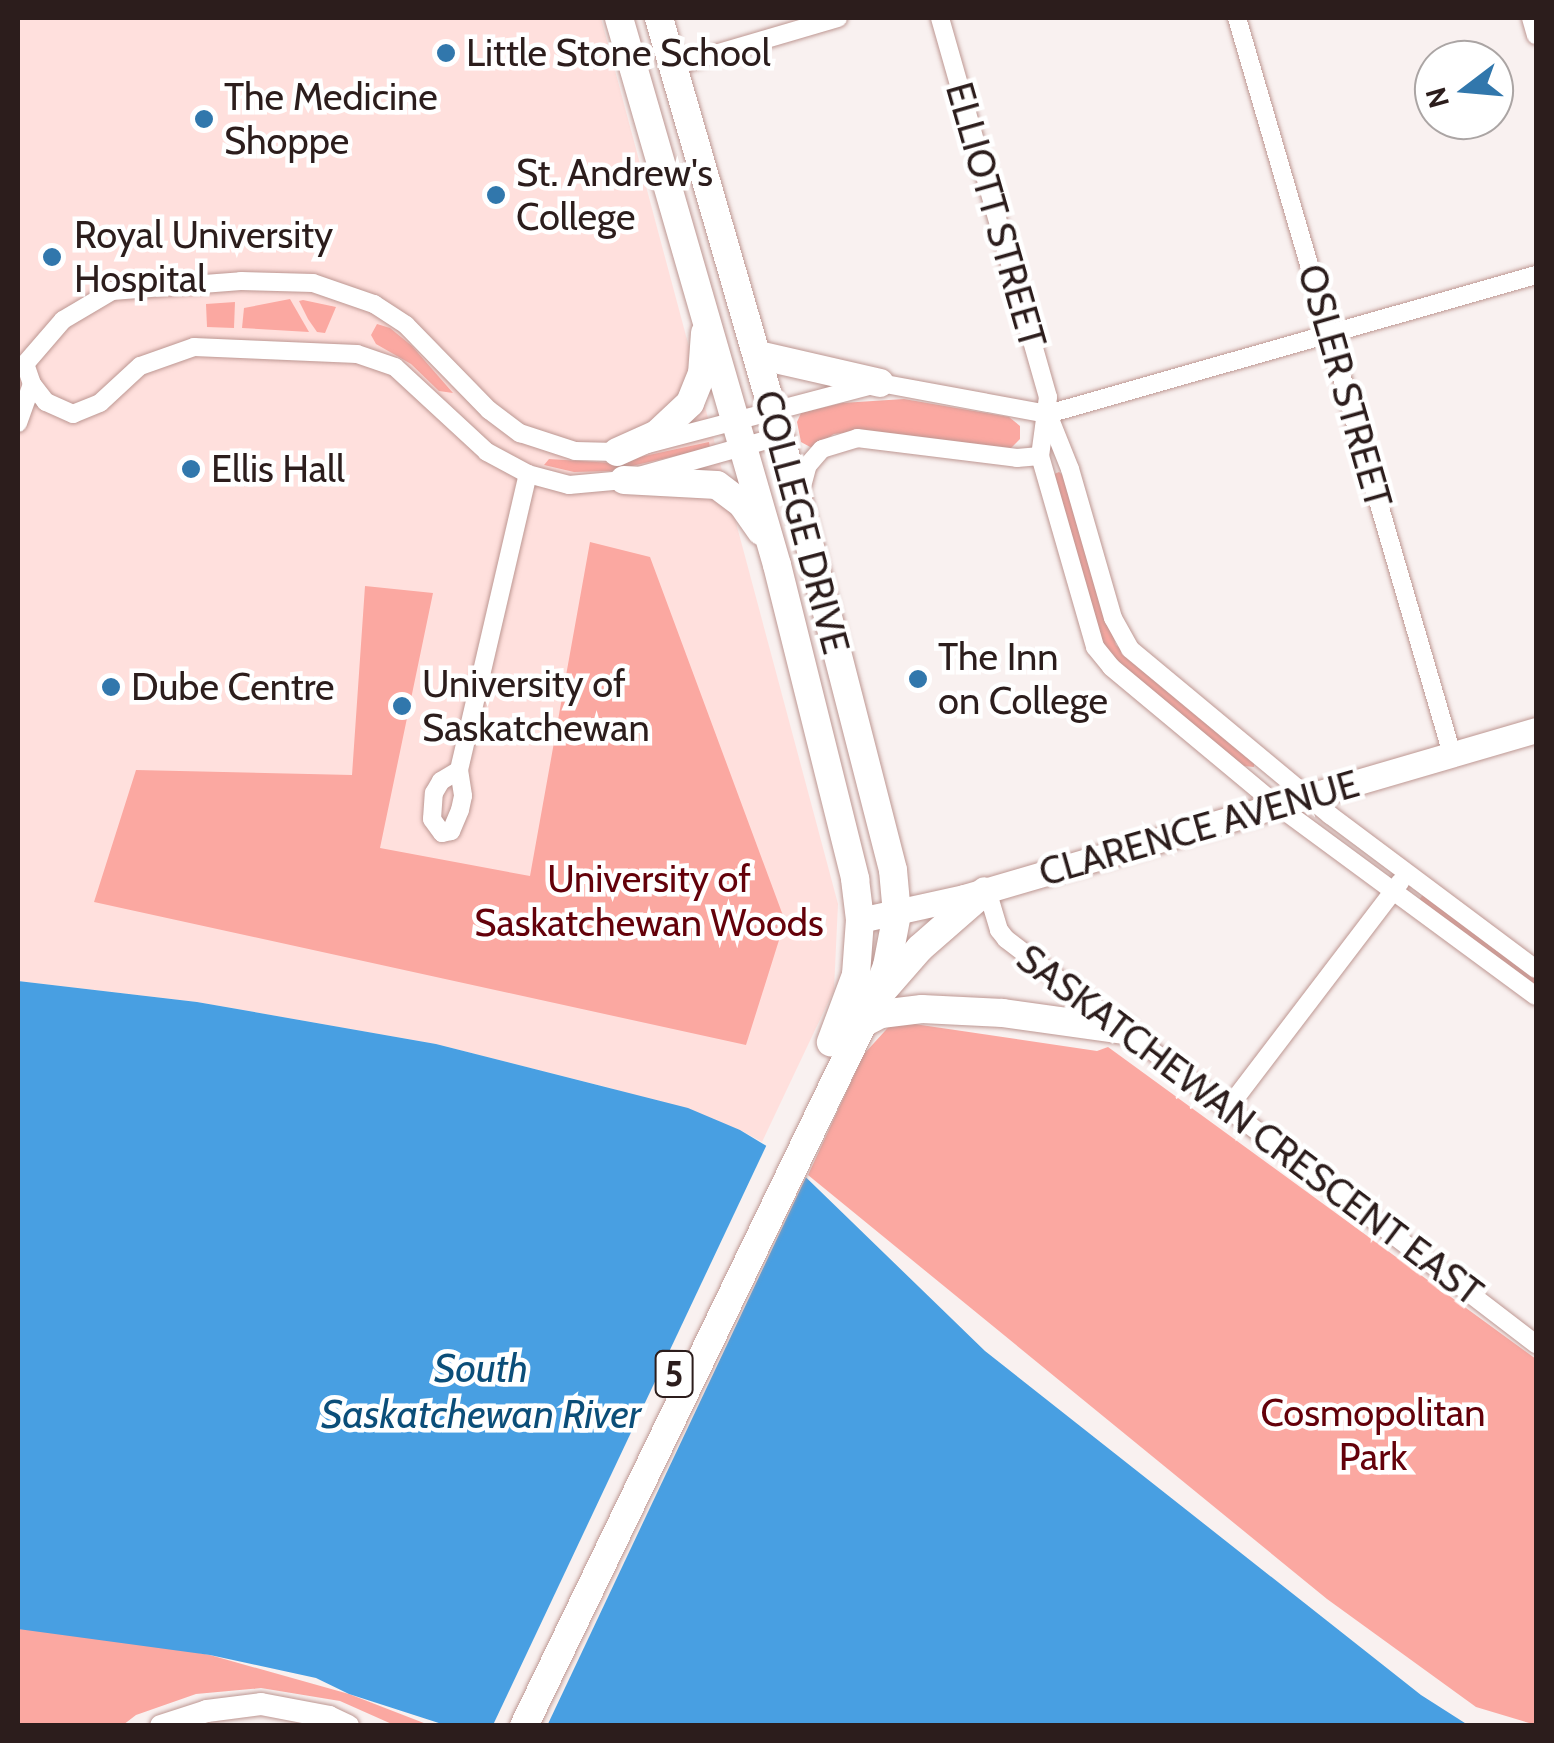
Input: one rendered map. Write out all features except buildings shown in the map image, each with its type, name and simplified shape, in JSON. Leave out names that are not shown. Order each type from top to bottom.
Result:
[{"type":"main road","name":"COLLEGE DRIVE","points":[[619,18],[741,435],[847,841],[860,920],[853,992],[856,1018]]},
{"type":"main road","name":"COLLEGE DRIVE","points":[[660,18],[798,499],[893,870],[897,914],[886,966],[856,1018]]},
{"type":"main road","points":[[617,452],[657,434],[692,398],[704,354],[704,302]]},
{"type":"main road","points":[[758,355],[880,383]]},
{"type":"main road","points":[[624,480],[705,482],[724,488],[753,519],[777,565]]},
{"type":"main road","name":"CLARENCE AVENUE","points":[[860,920],[986,890],[1536,730]]},
{"type":"main road","points":[[856,1018],[912,956],[986,890]]},
{"type":"main road","points":[[856,1018],[922,1009],[1004,1013],[1124,1030]]},
{"type":"main road","name":"5","points":[[507,1726],[856,1018]]},
{"type":"main road","name":"5","points":[[524,1726],[856,1018]]},
{"type":"street","points":[[674,66],[838,18]]},
{"type":"street","name":"ELLIOTT STREET","points":[[940,18],[1042,378],[1048,414]]},
{"type":"street","name":"OSLER STREET","points":[[1237,18],[1452,754]]},
{"type":"street","points":[[1532,18],[1536,36]]},
{"type":"street","points":[[25,374],[46,402],[73,414],[100,402],[140,366],[176,350],[236,347],[357,354],[394,367],[469,439],[528,474],[569,485],[624,480],[880,383],[1048,414],[1536,275]]},
{"type":"street","points":[[18,423],[25,374],[63,320],[112,291],[241,281],[313,283],[374,304],[406,325],[489,410],[520,432],[575,451],[617,452],[741,435]]},
{"type":"street","points":[[1048,414],[1040,456],[1095,647],[1112,668],[1278,806],[1536,996]]},
{"type":"street","points":[[1048,414],[1070,469],[1113,618],[1130,650],[1310,796],[1536,969]]},
{"type":"street","points":[[798,499],[808,465],[822,450],[856,438],[1017,458],[1040,456]]},
{"type":"street","points":[[459,770],[528,474]]},
{"type":"street","points":[[1228,1108],[1407,871]]},
{"type":"street","name":"SASKATCHEWAN CRESCENT EAST","points":[[986,890],[999,930],[1006,939],[1536,1344]]},
{"type":"street","points":[[160,1726],[207,1711],[262,1704],[329,1716],[348,1726]]},
{"type":"shaded area","name":"University of Saskatchewan","points":[[18,18],[601,18],[838,904],[834,990],[762,1142],[740,1130],[610,1088],[436,1044],[197,1002],[18,981]]},
{"type":"green space","points":[[290,299],[309,332],[242,328],[244,308]]},
{"type":"green space","points":[[299,301],[336,307],[325,333],[317,332],[308,319]]},
{"type":"green space","points":[[235,302],[234,328],[207,327],[206,304]]},
{"type":"green space","points":[[377,324],[390,328],[412,346],[453,393],[439,391],[411,364],[376,344],[371,335]]},
{"type":"green space","points":[[904,399],[1009,417],[1020,426],[1020,439],[1009,450],[861,431],[834,434],[812,448],[801,442],[797,422],[801,413],[842,403]]},
{"type":"green space","points":[[709,442],[710,448],[610,471],[574,472],[544,465],[549,459],[612,463]]},
{"type":"green space","points":[[1059,472],[1065,477],[1116,645],[1255,757],[1254,767],[1244,766],[1128,674],[1102,643],[1052,475]]},
{"type":"green space","name":"University of Saskatchewan Woods","points":[[590,542],[650,557],[785,921],[746,1045],[94,902],[136,770],[352,775],[365,586],[433,593],[380,848],[530,876]]},
{"type":"green space","points":[[1424,893],[1536,976],[1536,989],[1419,900]]},
{"type":"green space","name":"Cosmopolitan Park","points":[[894,1021],[1097,1051],[1108,1047],[1536,1359],[1536,1725],[1476,1707],[1327,1599],[808,1175],[864,1054]]},
{"type":"green space","points":[[18,1620],[210,1655],[349,1694],[429,1725],[394,1725],[340,1701],[261,1688],[196,1694],[136,1715],[123,1725],[18,1725]]},
{"type":"water","name":"South Saskatchewan River","points":[[18,981],[197,1002],[436,1044],[688,1108],[740,1130],[785,1157],[985,1351],[1421,1695],[1468,1725],[445,1725],[349,1694],[316,1678],[210,1655],[18,1629]]},
{"type":"pier","points":[[769,1140],[808,1173],[547,1726],[493,1725]]},
{"type":"place","name":"Little Stone School","points":[[446,53]]},
{"type":"place","name":"The Medicine Shoppe","points":[[204,119]]},
{"type":"place","name":"St. Andrew's College","points":[[496,195]]},
{"type":"place","name":"Royal University Hospital","points":[[52,257]]},
{"type":"place","name":"Ellis Hall","points":[[191,469]]},
{"type":"place","name":"The Inn on College","points":[[918,679]]},
{"type":"place","name":"Dube Centre","points":[[111,687]]},
{"type":"place","name":"University of Saskatchewan","points":[[402,706]]}]
